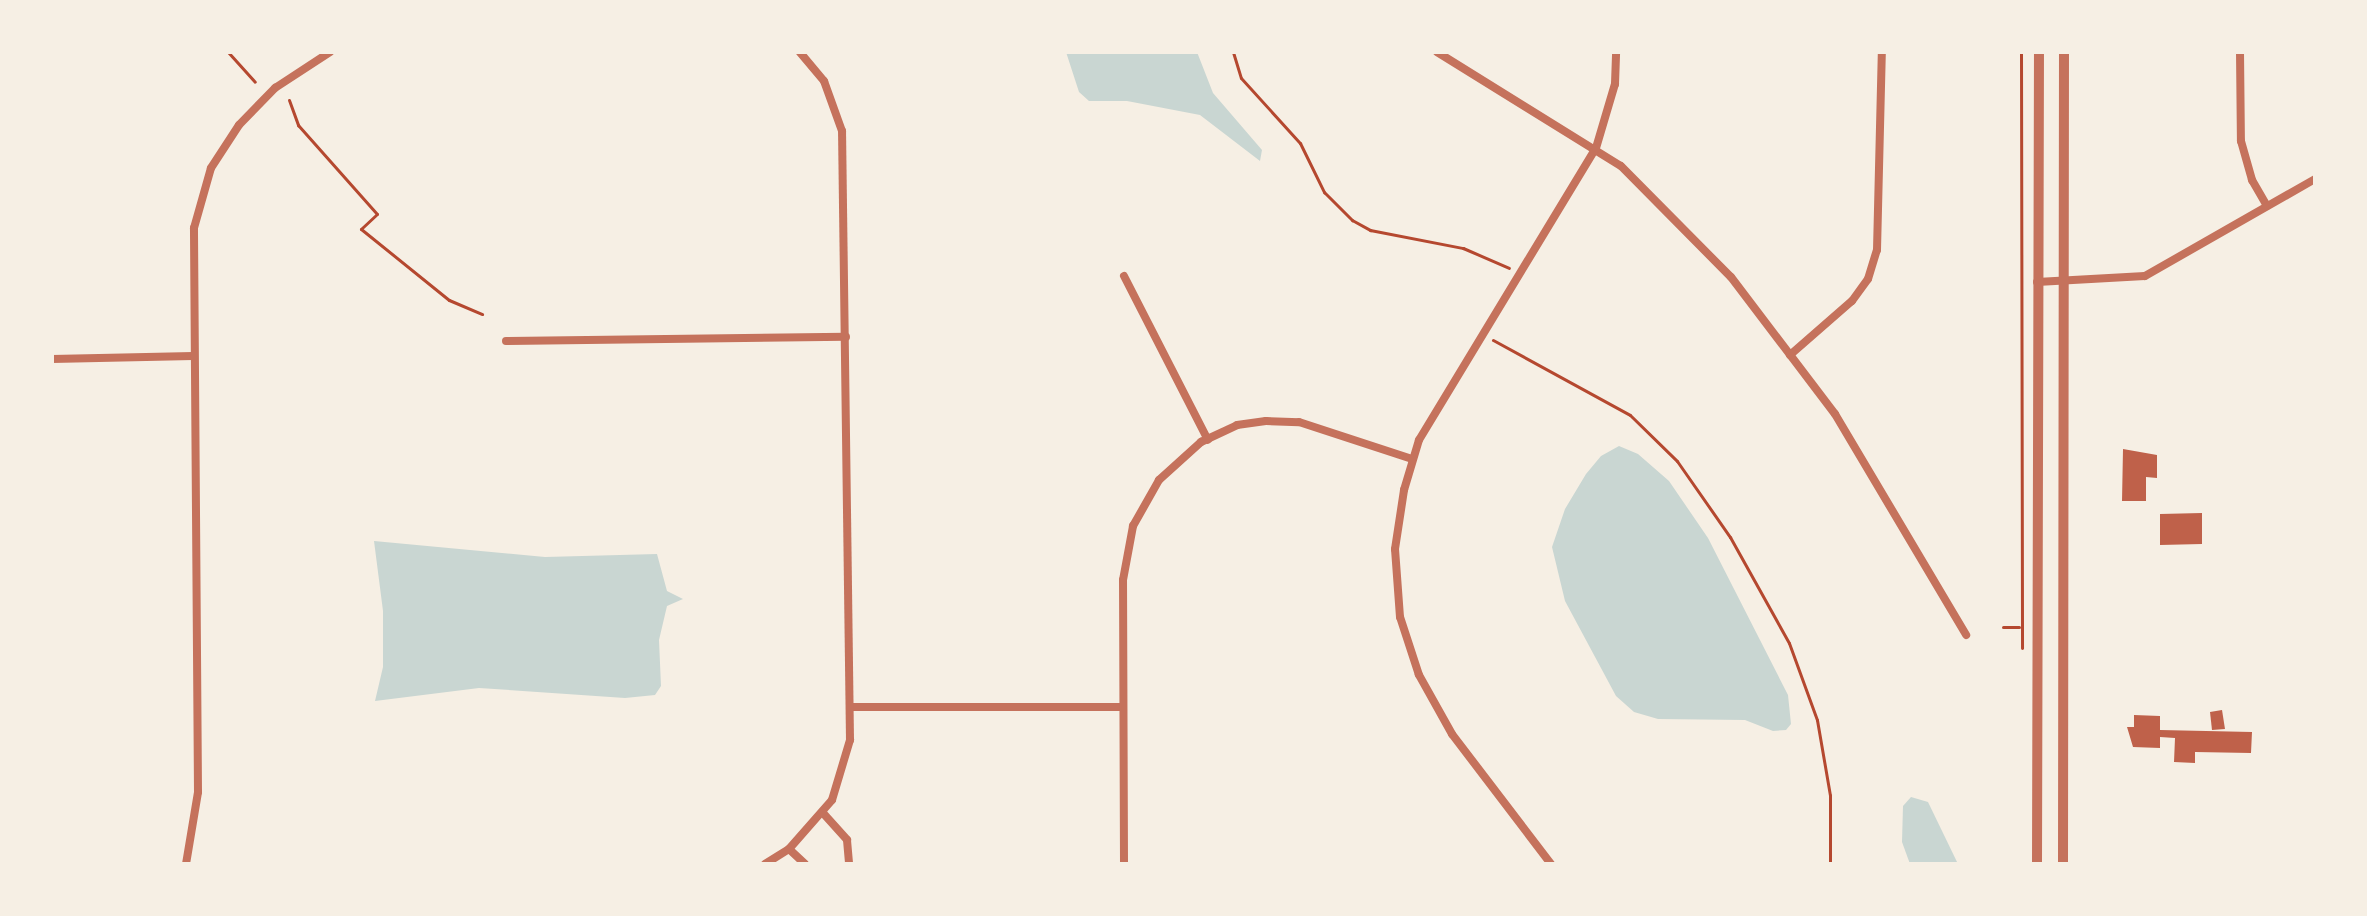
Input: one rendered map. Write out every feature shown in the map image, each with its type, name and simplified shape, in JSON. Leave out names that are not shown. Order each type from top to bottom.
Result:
[{"type":"street","points":[[186,864],[198,792],[192,254],[200,197],[211,168],[257,104],[297,71],[330,52]]},
{"type":"street","points":[[1437,52],[1621,166],[1731,277],[1869,465],[1966,635]]},
{"type":"street","points":[[1551,864],[1452,734],[1419,675],[1400,617],[1395,580],[1398,518],[1412,459],[1483,334],[1596,148],[1613,96],[1616,52]]},
{"type":"street","points":[[1790,355],[1852,301],[1868,279],[1877,250],[1882,52]]},
{"type":"street","points":[[2037,864],[2039,52]]},
{"type":"street","points":[[2063,864],[2064,52]]},
{"type":"street","points":[[2240,52],[2241,141],[2252,180],[2267,206]]},
{"type":"street","points":[[765,864],[789,849],[823,813],[841,783],[851,707],[842,131],[836,107],[807,54]]},
{"type":"street","points":[[2037,282],[2064,283],[2145,276],[2315,179]]},
{"type":"street","points":[[1124,276],[1208,440]]},
{"type":"street","points":[[506,341],[846,337]]},
{"type":"street","points":[[52,359],[193,356]]},
{"type":"street","points":[[1124,864],[1123,580],[1133,526],[1159,480],[1208,440],[1237,425],[1299,422],[1412,459]]},
{"type":"street","points":[[851,707],[1123,707]]},
{"type":"street","points":[[823,813],[847,840],[849,864]]},
{"type":"street","points":[[789,849],[805,864]]},
{"type":"path","points":[[228,52],[255,82]]},
{"type":"path","points":[[1233,52],[1241,78],[1300,143],[1324,192],[1352,220],[1370,230],[1463,248],[1520,274]]},
{"type":"path","points":[[2021,52],[2020,626],[2024,655]]},
{"type":"path","points":[[289,100],[298,125],[377,214],[361,229],[449,300],[482,314]]},
{"type":"path","points":[[1483,334],[1630,415],[1698,488],[1789,643],[1805,682],[1827,758],[1830,864]]},
{"type":"path","points":[[2003,627],[2020,626]]},
{"type":"shaded area","points":[[1066,52],[1197,52],[1213,93],[1262,150],[1260,161],[1200,115],[1127,101],[1089,101],[1079,92]]},
{"type":"shaded area","points":[[1619,446],[1638,454],[1669,481],[1708,538],[1788,695],[1791,724],[1786,730],[1773,731],[1745,720],[1658,719],[1634,712],[1616,696],[1565,601],[1552,547],[1565,509],[1586,474],[1601,456]]},
{"type":"shaded area","points":[[374,541],[545,557],[657,554],[667,591],[683,599],[667,606],[659,640],[661,686],[655,695],[625,698],[479,688],[375,701],[383,667],[383,611]]},
{"type":"shaded area","points":[[1911,797],[1928,802],[1958,864],[1910,864],[1902,842],[1903,806]]},
{"type":"building","points":[[2123,449],[2157,455],[2157,478],[2146,477],[2146,501],[2122,501]]},
{"type":"building","points":[[2202,513],[2202,544],[2160,545],[2160,514]]},
{"type":"building","points":[[2222,710],[2225,729],[2212,730],[2210,712]]},
{"type":"building","points":[[2134,715],[2160,716],[2160,730],[2252,732],[2251,753],[2195,752],[2195,763],[2174,762],[2175,738],[2160,737],[2160,748],[2133,747],[2127,727],[2134,727]]}]
